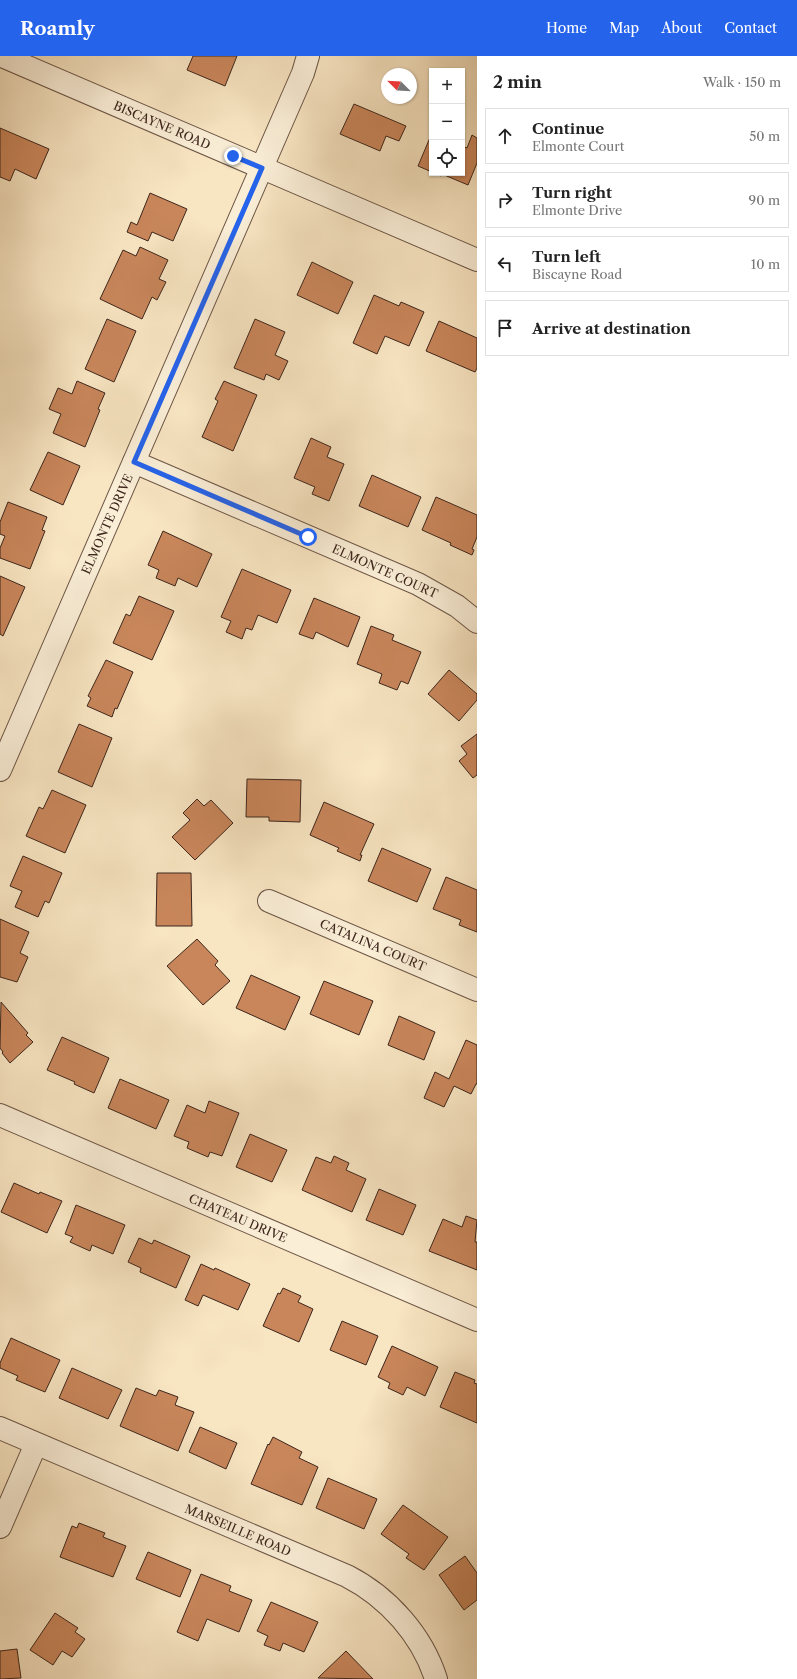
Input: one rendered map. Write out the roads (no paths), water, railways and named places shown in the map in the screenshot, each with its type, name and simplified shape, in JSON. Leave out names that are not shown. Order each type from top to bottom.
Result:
[{"type":"street","name":"BISCAYNE ROAD","points":[[2,56],[477,260]]},
{"type":"street","name":"ELMONTE DRIVE","points":[[0,770],[303,73],[308,56]]},
{"type":"street","name":"ELMONTE COURT","points":[[134,462],[418,584],[457,606],[477,622]]},
{"type":"street","name":"CATALINA COURT","points":[[269,901],[477,990]]},
{"type":"street","name":"CHATEAU DRIVE","points":[[0,1115],[477,1320]]},
{"type":"street","name":"MARSEILLE ROAD","points":[[0,1428],[347,1576],[362,1584],[387,1604],[410,1629],[422,1648],[436,1679]]},
{"type":"street","points":[[0,1527],[36,1444]]}]
